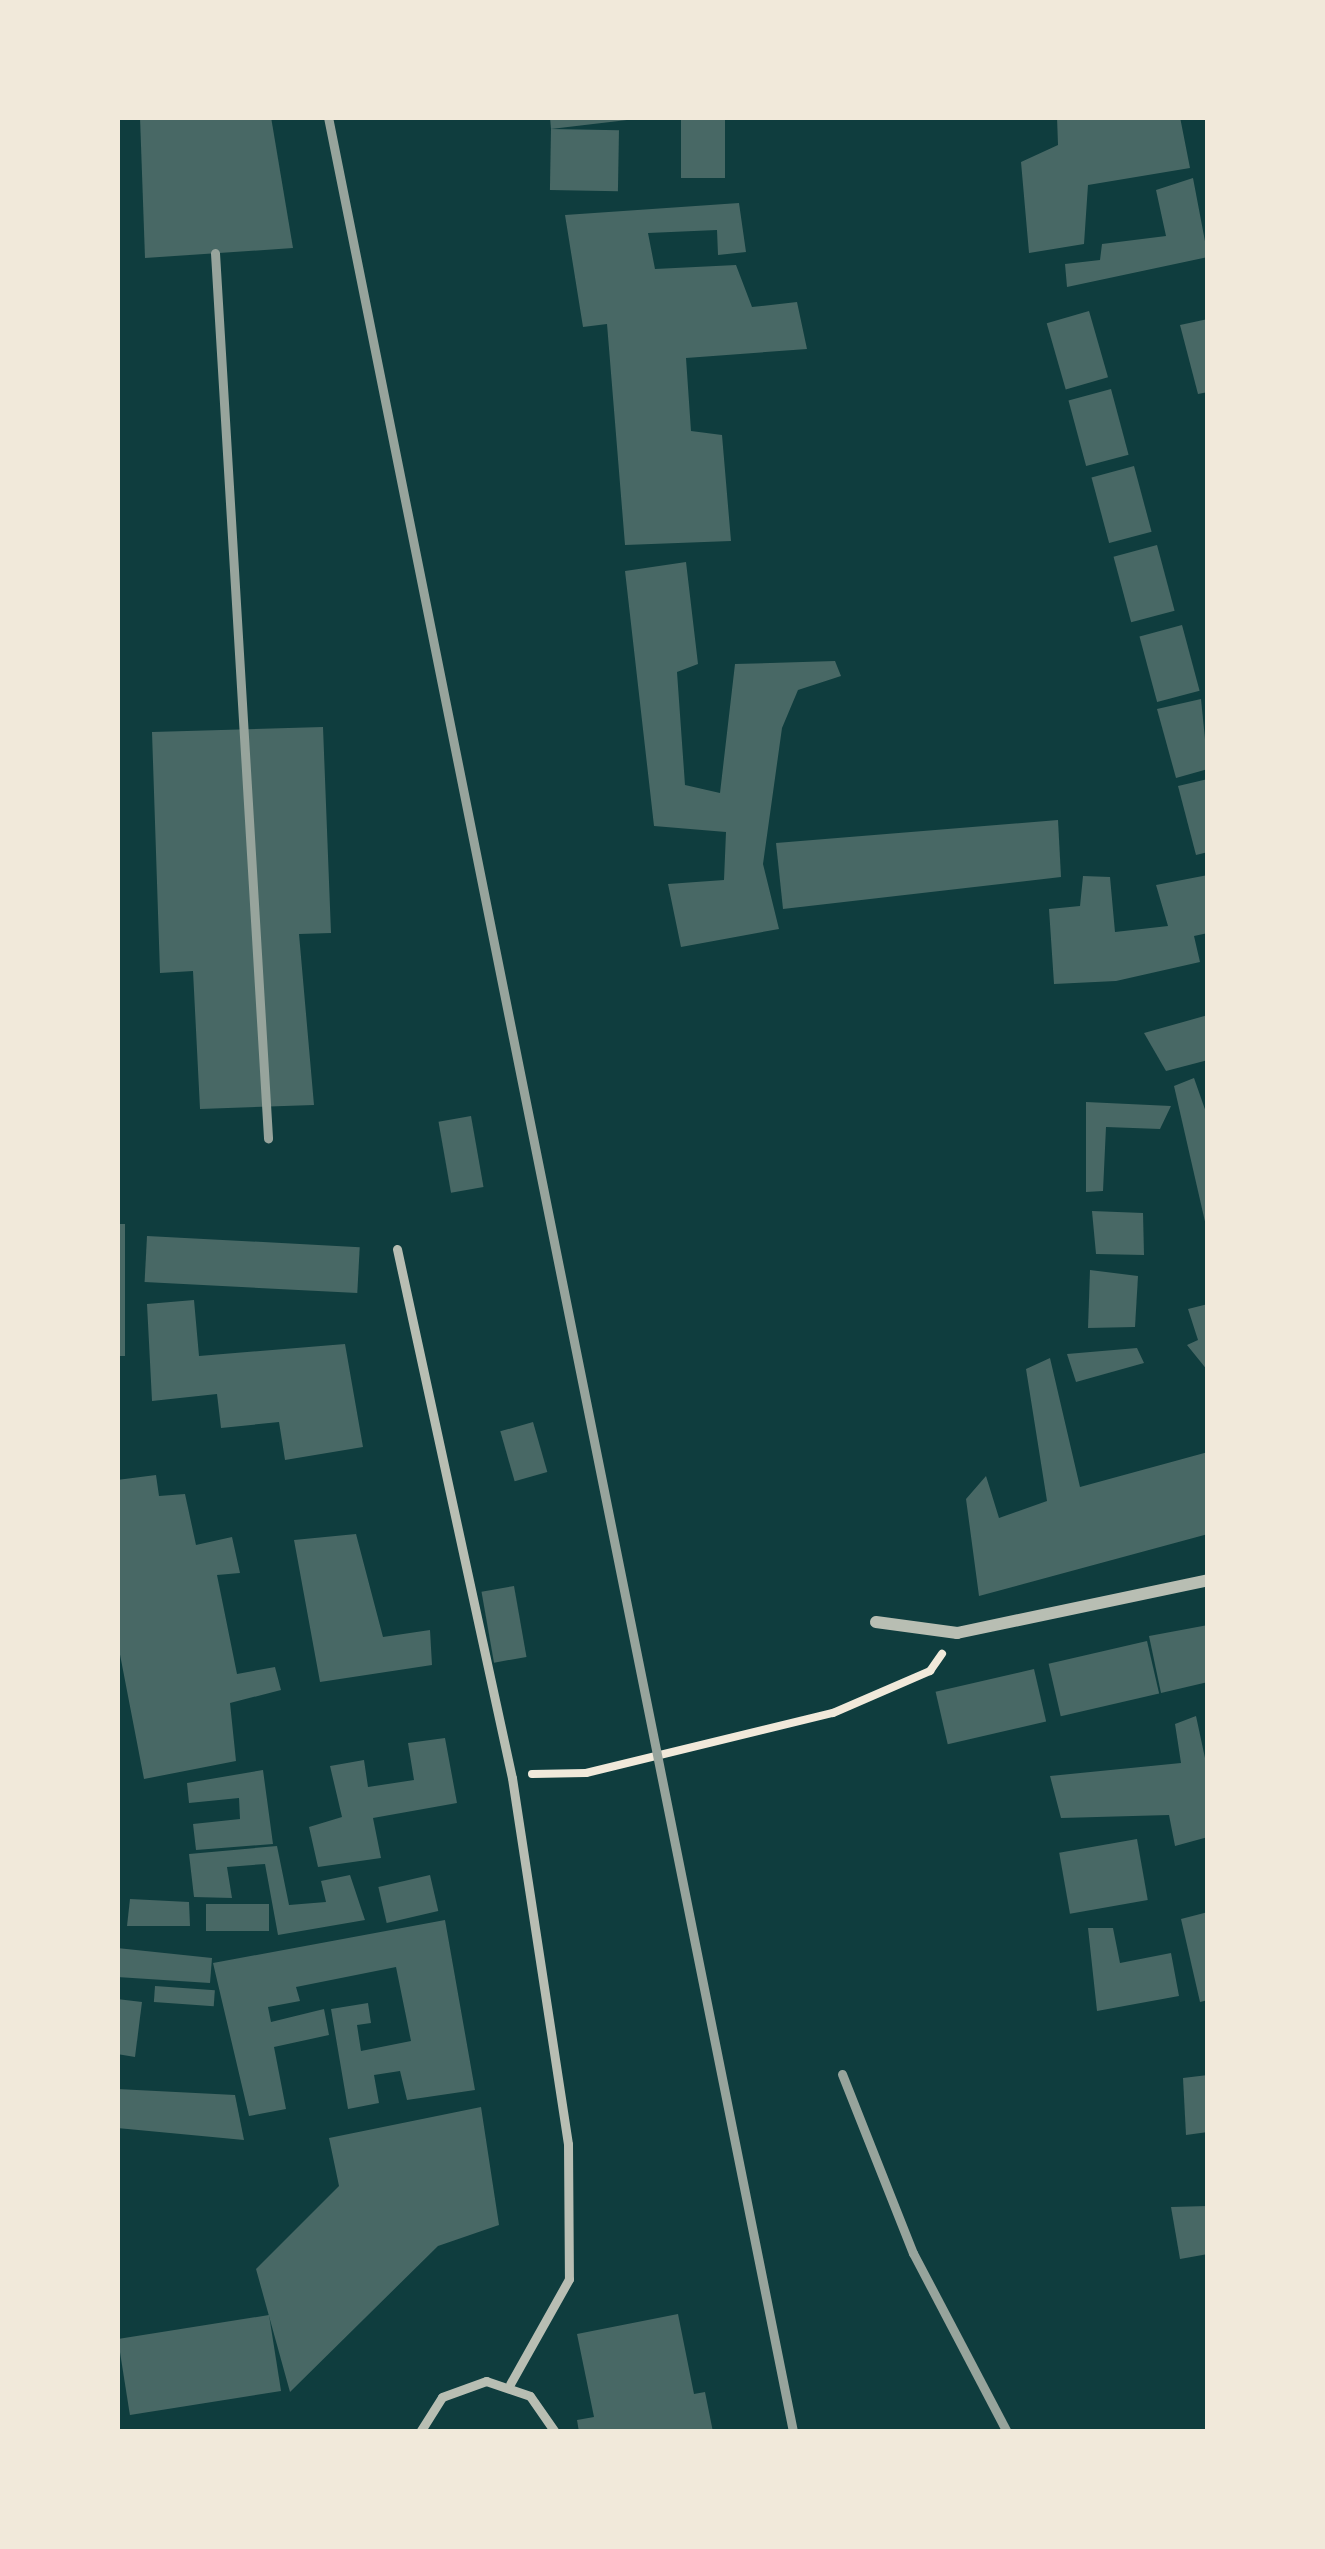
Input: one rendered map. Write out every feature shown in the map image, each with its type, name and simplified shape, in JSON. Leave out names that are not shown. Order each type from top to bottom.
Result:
[{"type":"street","points":[[876,1622],[957,1633],[1208,1580]]},
{"type":"lane","points":[[398,1249],[512,1778],[568,2144],[569,2279],[510,2384]]},
{"type":"lane","points":[[420,2432],[442,2396],[462,2385],[510,2384],[546,2412],[555,2432]]},
{"type":"path","points":[[549,1771],[586,1773],[833,1713],[930,1671]]},
{"type":"building","points":[[140,117],[271,117],[293,248],[145,258]]},
{"type":"building","points":[[550,117],[627,117],[627,120],[551,129]]},
{"type":"building","points":[[681,117],[725,117],[725,178],[681,178]]},
{"type":"building","points":[[1057,117],[1180,117],[1190,168],[1088,185],[1084,244],[1029,253],[1021,162],[1058,145]]},
{"type":"building","points":[[551,129],[619,130],[618,191],[550,190]]},
{"type":"building","points":[[1193,178],[1208,257],[1067,287],[1065,264],[1100,260],[1102,244],[1166,236],[1156,190]]},
{"type":"building","points":[[739,203],[746,252],[718,255],[717,230],[648,233],[655,269],[736,265],[752,307],[797,302],[807,349],[686,358],[691,431],[722,435],[731,541],[625,545],[607,324],[583,327],[565,215]]},
{"type":"building","points":[[1089,311],[1108,377],[1066,389],[1047,323]]},
{"type":"building","points":[[1208,319],[1208,392],[1198,394],[1180,325]]},
{"type":"building","points":[[1111,389],[1129,455],[1086,466],[1068,400]]},
{"type":"building","points":[[1134,466],[1152,532],[1109,543],[1091,477]]},
{"type":"building","points":[[1157,545],[1175,611],[1131,622],[1114,557]]},
{"type":"building","points":[[686,562],[698,664],[677,672],[685,785],[720,793],[735,664],[835,661],[841,676],[798,690],[782,728],[763,864],[779,929],[681,947],[668,884],[724,880],[726,832],[654,826],[625,571]]},
{"type":"building","points":[[1182,625],[1200,691],[1157,702],[1139,636]]},
{"type":"building","points":[[1201,699],[1208,769],[1176,778],[1157,709]]},
{"type":"building","points":[[323,727],[331,933],[299,934],[314,1105],[200,1109],[193,971],[160,973],[152,732]]},
{"type":"building","points":[[1208,779],[1208,852],[1196,855],[1178,786]]},
{"type":"building","points":[[1058,820],[1061,877],[783,909],[776,843]]},
{"type":"building","points":[[1208,875],[1208,933],[1194,936],[1200,962],[1116,981],[1054,984],[1049,909],[1080,906],[1083,876],[1110,877],[1115,932],[1168,926],[1156,885]]},
{"type":"building","points":[[1208,1015],[1208,1060],[1166,1071],[1144,1033]]},
{"type":"building","points":[[1194,1078],[1208,1118],[1206,1226],[1174,1086]]},
{"type":"building","points":[[1086,1102],[1171,1106],[1160,1129],[1106,1127],[1103,1191],[1086,1192]]},
{"type":"building","points":[[471,1116],[484,1187],[451,1193],[439,1122]]},
{"type":"building","points":[[1092,1211],[1143,1213],[1144,1255],[1096,1254]]},
{"type":"building","points":[[117,1224],[125,1224],[125,1356],[117,1356]]},
{"type":"building","points":[[147,1236],[360,1247],[357,1293],[145,1282]]},
{"type":"building","points":[[1090,1270],[1138,1276],[1135,1327],[1088,1328]]},
{"type":"building","points":[[194,1300],[199,1356],[345,1344],[363,1447],[285,1460],[279,1422],[221,1428],[217,1394],[152,1401],[147,1304]]},
{"type":"building","points":[[1208,1304],[1208,1371],[1187,1345],[1198,1340],[1188,1309]]},
{"type":"building","points":[[1137,1348],[1144,1363],[1076,1382],[1067,1354]]},
{"type":"building","points":[[1050,1358],[1080,1487],[1208,1452],[1208,1534],[979,1596],[966,1499],[986,1476],[999,1518],[1047,1501],[1026,1369]]},
{"type":"building","points":[[533,1422],[547,1472],[515,1481],[500,1431]]},
{"type":"building","points":[[156,1475],[159,1496],[185,1494],[196,1545],[232,1537],[240,1573],[217,1575],[237,1674],[275,1667],[281,1690],[230,1703],[236,1761],[144,1779],[117,1639],[117,1480]]},
{"type":"building","points":[[356,1534],[383,1637],[430,1630],[432,1665],[320,1682],[294,1540]]},
{"type":"building","points":[[514,1586],[527,1657],[494,1663],[482,1592]]},
{"type":"building","points":[[1208,1625],[1208,1682],[1161,1693],[1149,1636]]},
{"type":"building","points":[[1147,1641],[1159,1694],[1061,1716],[1049,1664]]},
{"type":"building","points":[[1034,1669],[1046,1722],[948,1744],[936,1692]]},
{"type":"building","points":[[1196,1716],[1208,1772],[1208,1837],[1175,1846],[1169,1815],[1061,1818],[1050,1776],[1181,1763],[1175,1724]]},
{"type":"building","points":[[445,1738],[457,1803],[373,1818],[381,1858],[318,1867],[309,1827],[342,1817],[330,1766],[364,1760],[368,1787],[414,1780],[408,1743]]},
{"type":"building","points":[[263,1770],[273,1844],[196,1850],[193,1824],[240,1819],[239,1798],[189,1803],[187,1783]]},
{"type":"building","points":[[1137,1839],[1148,1900],[1070,1914],[1059,1853]]},
{"type":"building","points":[[277,1846],[289,1905],[326,1902],[321,1881],[350,1875],[365,1920],[278,1935],[265,1864],[227,1867],[232,1898],[194,1897],[189,1854]]},
{"type":"building","points":[[430,1875],[438,1911],[387,1923],[378,1887]]},
{"type":"building","points":[[130,1899],[189,1902],[190,1926],[127,1926]]},
{"type":"building","points":[[206,1904],[269,1904],[269,1931],[206,1931]]},
{"type":"building","points":[[1208,1912],[1208,2000],[1200,2002],[1181,1919]]},
{"type":"building","points":[[445,1920],[475,2090],[407,2100],[400,2071],[374,2075],[379,2103],[348,2109],[331,2009],[368,2003],[371,2023],[357,2025],[361,2051],[411,2041],[396,1967],[296,1987],[300,2001],[268,2007],[271,2022],[324,2009],[329,2035],[274,2047],[286,2109],[249,2116],[213,1963]]},
{"type":"building","points":[[1088,1928],[1113,1928],[1120,1963],[1171,1953],[1179,1996],[1097,2011]]},
{"type":"building","points":[[117,1948],[212,1958],[210,1983],[117,1977]]},
{"type":"building","points":[[155,1986],[215,1990],[214,2006],[154,2002]]},
{"type":"building","points":[[117,1999],[142,2002],[135,2057],[117,2054]]},
{"type":"building","points":[[1208,2075],[1208,2132],[1186,2135],[1183,2078]]},
{"type":"building","points":[[117,2089],[235,2095],[244,2140],[117,2128]]},
{"type":"building","points":[[481,2107],[499,2225],[438,2246],[290,2392],[256,2269],[339,2186],[329,2138]]},
{"type":"building","points":[[1208,2206],[1208,2254],[1180,2259],[1171,2207]]},
{"type":"building","points":[[678,2314],[694,2394],[705,2392],[713,2432],[579,2432],[577,2420],[594,2417],[577,2334]]},
{"type":"building","points":[[269,2315],[281,2391],[130,2415],[118,2339]]},
{"type":"railway","points":[[328,117],[793,2432]]},
{"type":"railway","points":[[215,253],[268,1138]]},
{"type":"railway","points":[[842,2074],[913,2253],[1007,2432]]}]
